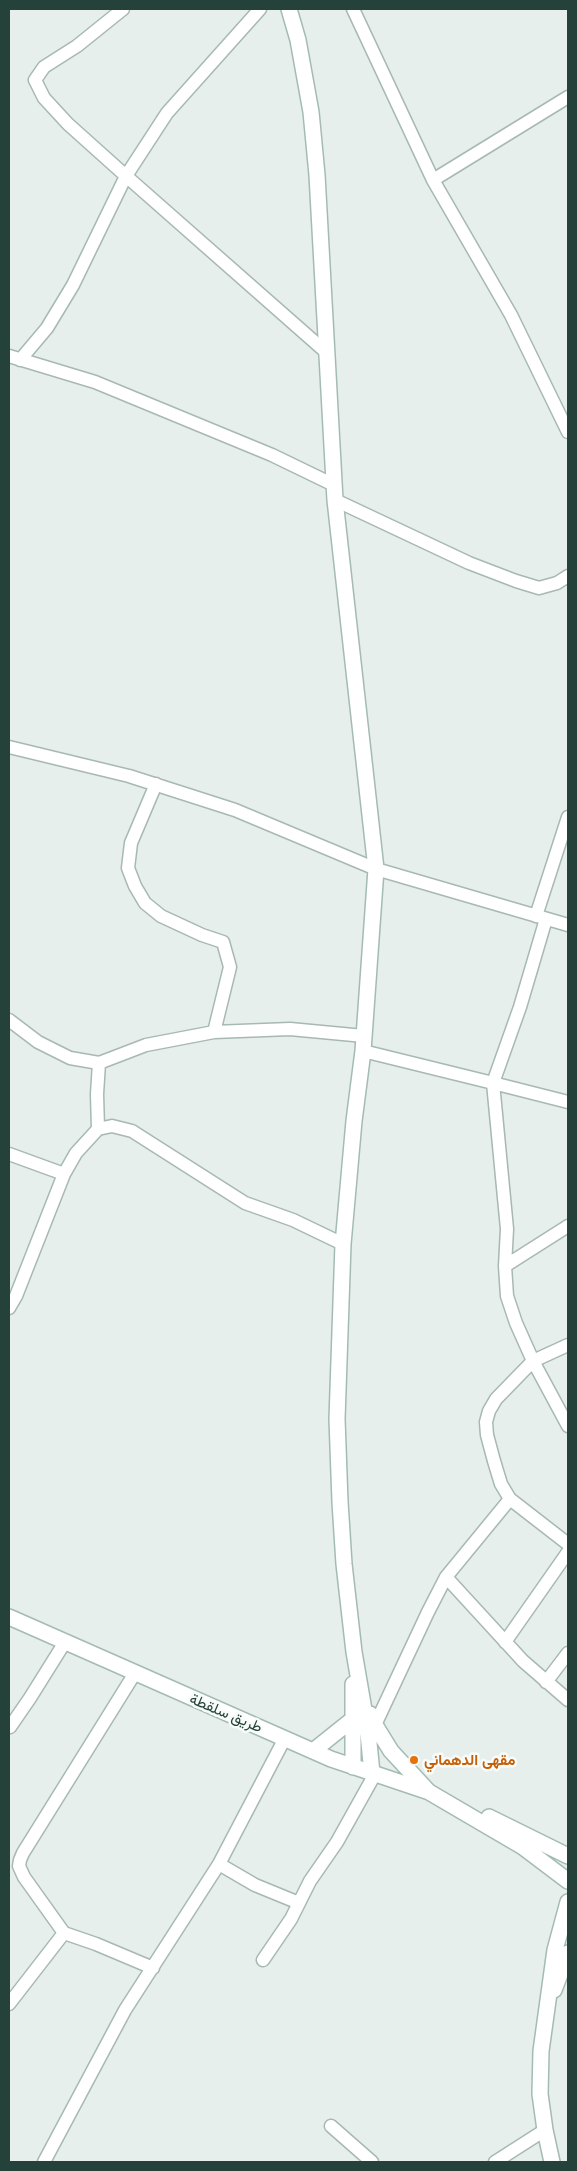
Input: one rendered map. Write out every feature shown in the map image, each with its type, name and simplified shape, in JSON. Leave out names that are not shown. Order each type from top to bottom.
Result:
[{"type":"street","points":[[123,9],[77,46],[44,67],[35,80],[44,98],[68,124],[326,352]]},
{"type":"street","points":[[14,358],[47,328],[74,285],[126,176],[167,113],[260,9]]},
{"type":"street","points":[[263,1960],[290,1919],[310,1881],[337,1842],[374,1774],[354,1652],[340,1502],[337,1419],[343,1244],[354,1121],[364,1044],[376,869],[335,492],[326,352],[322,238],[314,148],[298,40],[289,9]]},
{"type":"street","points":[[352,9],[433,180],[511,315],[568,432]]},
{"type":"street","points":[[433,180],[568,97]]},
{"type":"street","points":[[14,358],[95,382],[272,454],[335,492],[469,563],[539,588],[557,583],[568,576]]},
{"type":"street","points":[[9,746],[156,784],[236,810],[376,869],[568,925]]},
{"type":"street","points":[[156,784],[131,843],[128,868],[135,886],[145,903],[161,916],[223,942],[230,967],[214,1032]]},
{"type":"street","points":[[568,817],[520,1007],[493,1083],[507,1229],[505,1266],[507,1296],[533,1361],[568,1426]]},
{"type":"street","points":[[9,1020],[38,1042],[70,1058],[99,1063],[146,1045],[214,1032],[290,1029],[364,1044],[493,1083],[568,1102]]},
{"type":"street","points":[[98,1129],[97,1094],[99,1063]]},
{"type":"street","points":[[9,1308],[16,1296],[64,1174],[76,1153],[98,1129],[112,1126],[132,1131],[245,1203],[293,1220],[343,1244]]},
{"type":"street","points":[[9,1154],[64,1174]]},
{"type":"street","points":[[505,1266],[568,1226]]},
{"type":"street","points":[[568,1345],[533,1361],[496,1399],[489,1411],[486,1422],[487,1435],[494,1462],[501,1484],[510,1499],[568,1544]]},
{"type":"street","points":[[375,1725],[446,1577],[510,1499]]},
{"type":"street","points":[[505,1642],[568,1552]]},
{"type":"street","points":[[446,1577],[522,1661],[568,1700]]},
{"type":"street","name":"طريق سلقطة","points":[[9,1617],[313,1751],[353,1767],[429,1792],[514,1829],[568,1856]]},
{"type":"street","points":[[10,1727],[65,1642]]},
{"type":"street","points":[[353,1767],[354,1652]]},
{"type":"street","points":[[546,1682],[568,1653]]},
{"type":"street","points":[[135,1673],[23,1853],[20,1866],[24,1878],[64,1933],[153,1968]]},
{"type":"street","points":[[362,1694],[375,1725],[391,1751],[429,1792]]},
{"type":"street","points":[[313,1751],[353,1719]]},
{"type":"street","points":[[44,2162],[126,2010],[219,1864],[285,1738]]},
{"type":"street","name":"طريق سلقطة","points":[[446,1800],[523,1847],[568,1881]]},
{"type":"street","points":[[219,1864],[255,1885],[299,1903]]},
{"type":"street","points":[[552,2162],[540,2094],[541,2051],[554,1950],[568,1902]]},
{"type":"street","points":[[9,2004],[64,1933]]},
{"type":"street","points":[[548,2005],[568,1953]]},
{"type":"street","points":[[331,2126],[372,2162]]},
{"type":"street","points":[[495,2162],[545,2130]]},
{"type":"place","name":"مقهى الدهماني","points":[[414,1760]]}]
